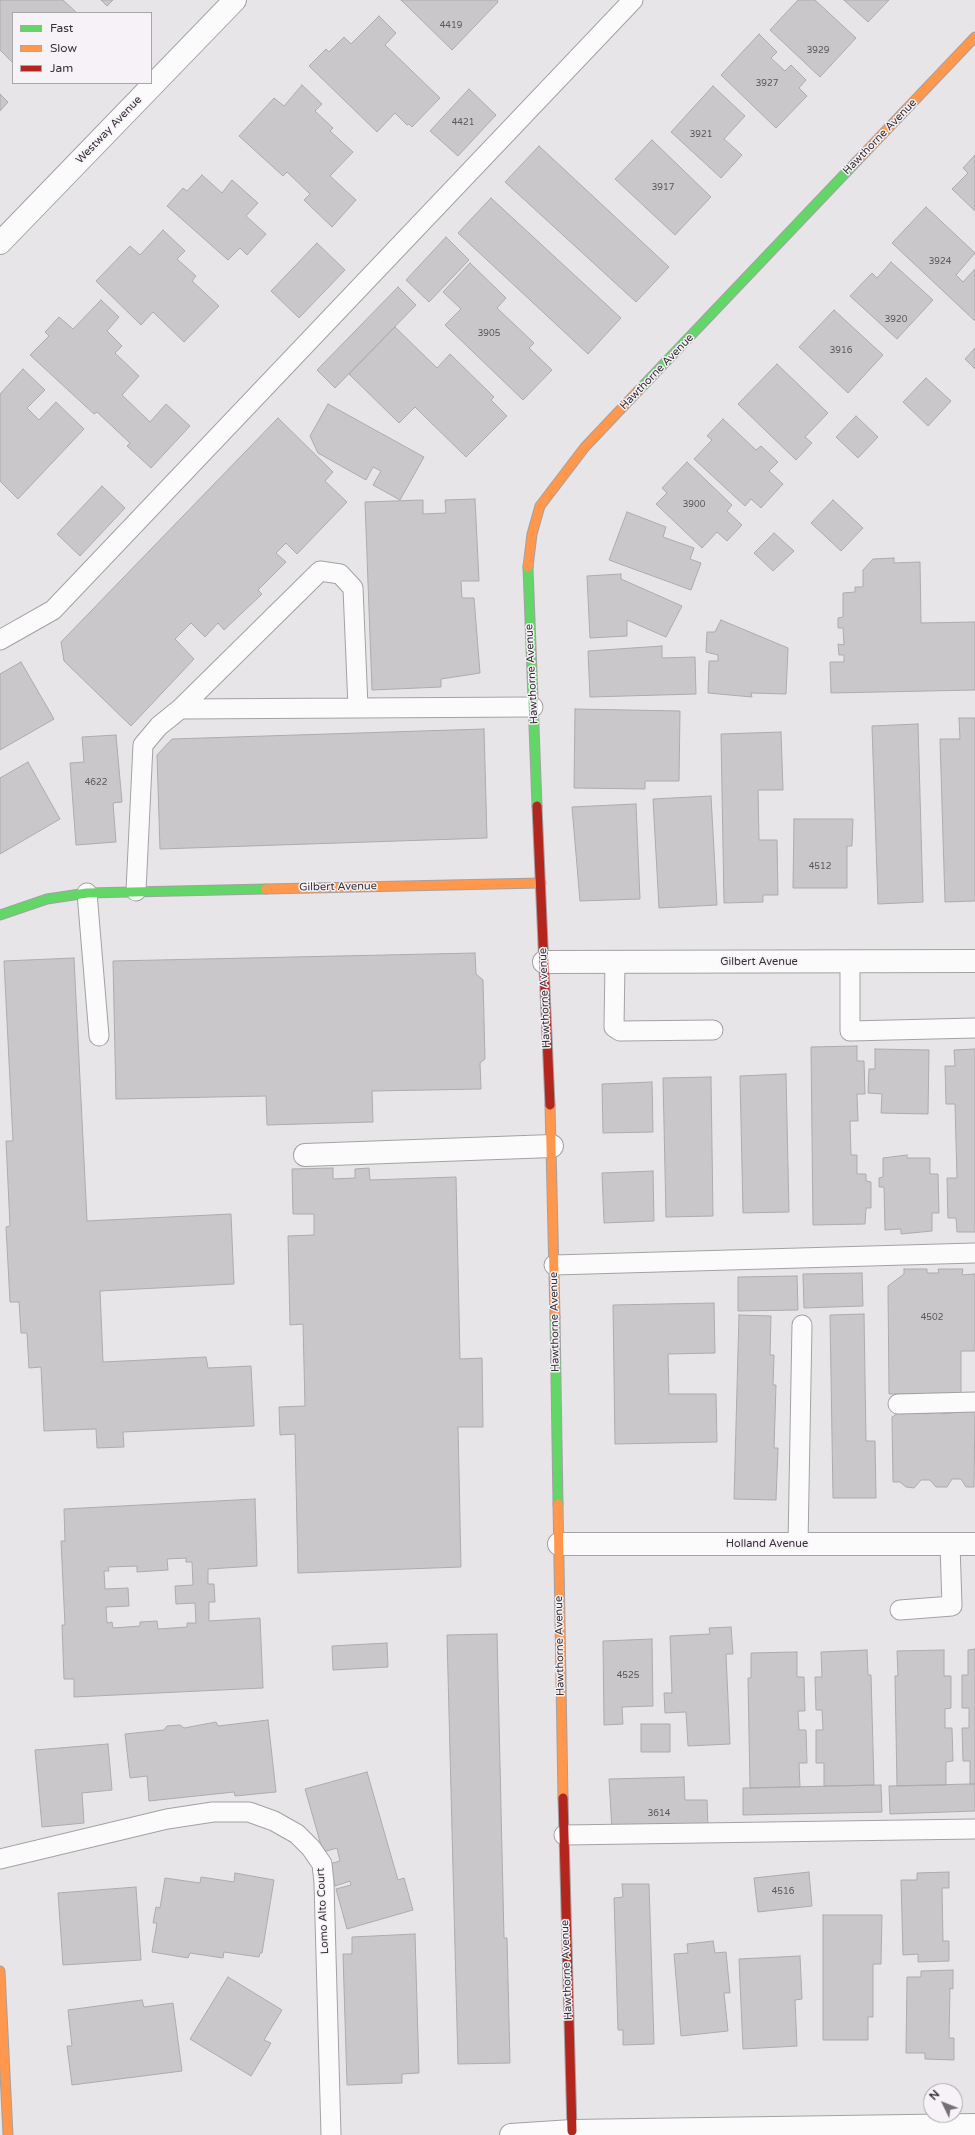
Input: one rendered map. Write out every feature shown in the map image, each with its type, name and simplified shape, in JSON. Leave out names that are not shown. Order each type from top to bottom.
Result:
[{"type":"street","name":"Westway Avenue","points":[[0,242],[234,0]]},
{"type":"street","name":"Hawthorne Avenue","points":[[572,2131],[564,1834],[552,1146],[540,883],[528,557],[540,506],[585,447],[975,37]]},
{"type":"street","name":"Gilbert Avenue","points":[[0,915],[47,899],[87,894],[136,891],[540,883]]},
{"type":"street","name":"Gilbert Avenue","points":[[544,962],[975,961]]},
{"type":"street","points":[[305,1155],[552,1146]]},
{"type":"street","name":"Holland Avenue","points":[[559,1544],[975,1544]]},
{"type":"street","points":[[0,1971],[8,2135]]},
{"type":"street","points":[[512,2135],[548,2134],[572,2131],[684,2132],[916,2130],[975,2125]]},
{"type":"lane","points":[[0,640],[53,610],[633,0]]},
{"type":"lane","points":[[136,891],[143,745],[159,726],[180,709],[320,571],[340,574],[353,588],[358,707]]},
{"type":"lane","points":[[180,709],[533,707]]},
{"type":"lane","points":[[87,894],[99,1036]]},
{"type":"lane","points":[[615,962],[614,1026],[620,1031],[713,1030]]},
{"type":"lane","points":[[850,962],[850,1031],[975,1028]]},
{"type":"lane","points":[[554,1265],[975,1253]]},
{"type":"lane","points":[[798,1544],[802,1325]]},
{"type":"lane","points":[[898,1404],[975,1402]]},
{"type":"lane","points":[[900,1610],[952,1606],[950,1544]]},
{"type":"lane","name":"Lomo Alto Court","points":[[0,1860],[167,1819],[213,1812],[249,1812],[274,1821],[297,1834],[311,1848],[322,1864],[324,1883],[331,2135]]},
{"type":"lane","points":[[564,1834],[975,1828]]},
{"type":"building","points":[[0,0],[63,0],[76,12],[12,12],[12,62],[0,50]]},
{"type":"building","points":[[101,0],[113,0],[107,6]]},
{"type":"building","points":[[401,0],[497,0],[498,2],[452,50]]},
{"type":"building","points":[[798,0],[815,0],[856,38],[820,77],[770,30]]},
{"type":"building","points":[[844,0],[889,0],[868,22]]},
{"type":"building","points":[[379,16],[396,33],[385,45],[440,98],[412,127],[409,124],[407,125],[395,113],[377,132],[309,66],[326,49],[329,52],[344,37],[351,44]]},
{"type":"building","points":[[759,34],[777,52],[771,58],[785,71],[791,65],[806,80],[799,88],[807,96],[776,128],[721,75]]},
{"type":"building","points":[[302,85],[322,104],[315,111],[333,128],[330,131],[353,152],[330,176],[356,200],[332,227],[304,200],[310,194],[287,172],[283,176],[239,136],[274,98],[284,106]]},
{"type":"building","points":[[713,86],[745,116],[724,139],[742,155],[721,178],[671,132]]},
{"type":"building","points":[[469,89],[496,115],[458,156],[430,131]]},
{"type":"building","points":[[0,94],[8,102],[0,111]]},
{"type":"building","points":[[652,140],[711,197],[675,235],[615,179]]},
{"type":"building","points":[[539,146],[669,267],[636,302],[505,182]]},
{"type":"building","points":[[975,155],[975,211],[952,189],[968,173],[963,168]]},
{"type":"building","points":[[202,175],[222,193],[232,180],[258,203],[246,216],[266,234],[247,255],[240,248],[228,260],[167,206],[183,188],[187,191]]},
{"type":"building","points":[[491,198],[621,318],[588,354],[458,233]]},
{"type":"building","points":[[926,207],[975,253],[956,275],[963,282],[975,269],[975,321],[892,243]]},
{"type":"building","points":[[163,230],[185,251],[177,259],[196,276],[192,281],[219,306],[184,342],[153,312],[141,325],[96,281],[130,246],[140,255]]},
{"type":"building","points":[[446,237],[469,260],[429,302],[406,280]]},
{"type":"building","points":[[317,243],[345,270],[299,318],[271,291]]},
{"type":"building","points":[[891,262],[933,300],[897,339],[850,296],[872,273],[877,278]]},
{"type":"building","points":[[470,263],[506,298],[497,308],[534,343],[529,348],[552,370],[523,400],[445,325],[461,309],[443,292]]},
{"type":"building","points":[[398,287],[416,305],[335,388],[317,370]]},
{"type":"building","points":[[101,300],[119,317],[107,331],[122,346],[115,353],[139,376],[122,395],[150,422],[166,404],[190,426],[151,468],[127,446],[130,443],[97,412],[94,414],[30,355],[49,336],[45,332],[59,317],[73,329]]},
{"type":"building","points":[[834,310],[883,355],[848,393],[799,347]]},
{"type":"building","points":[[395,327],[437,368],[450,354],[494,397],[491,400],[507,416],[466,457],[415,407],[399,423],[349,374]]},
{"type":"building","points":[[975,348],[975,369],[965,359]]},
{"type":"building","points":[[777,364],[828,413],[805,437],[812,443],[796,460],[738,404]]},
{"type":"building","points":[[23,369],[45,390],[27,408],[39,420],[56,402],[84,429],[18,499],[0,481],[0,394]]},
{"type":"building","points":[[926,378],[951,401],[928,426],[903,402]]},
{"type":"building","points":[[328,404],[424,457],[400,500],[373,485],[381,471],[373,467],[366,480],[318,453],[310,436]]},
{"type":"building","points":[[856,416],[878,437],[858,458],[836,437]]},
{"type":"building","points":[[278,418],[333,472],[325,481],[347,502],[297,554],[286,543],[276,553],[286,562],[258,590],[262,594],[224,630],[218,623],[205,637],[191,623],[175,639],[194,659],[131,726],[64,661],[61,642]]},
{"type":"building","points":[[723,419],[756,450],[761,446],[778,462],[769,471],[783,484],[761,508],[751,499],[745,506],[694,459],[712,440],[707,436]]},
{"type":"building","points":[[687,462],[732,505],[727,511],[742,525],[727,541],[717,532],[702,548],[656,504],[667,493],[662,488]]},
{"type":"building","points":[[102,486],[125,508],[80,556],[57,534]]},
{"type":"building","points":[[475,499],[479,581],[461,581],[462,598],[474,598],[480,673],[441,679],[441,687],[372,690],[365,502],[423,500],[423,514],[446,513],[445,500]]},
{"type":"building","points":[[833,500],[863,528],[841,551],[811,523]]},
{"type":"building","points":[[627,512],[666,527],[663,537],[694,548],[690,559],[701,563],[691,590],[609,560]]},
{"type":"building","points":[[774,533],[794,551],[773,571],[754,553]]},
{"type":"building","points":[[894,558],[894,563],[920,562],[921,623],[975,622],[975,690],[831,693],[830,662],[844,662],[844,655],[839,655],[838,644],[844,645],[843,628],[838,628],[838,618],[843,617],[843,593],[855,592],[855,587],[863,587],[863,570],[873,559]]},
{"type":"building","points":[[621,574],[621,579],[682,606],[666,637],[627,620],[627,636],[590,638],[587,576]]},
{"type":"building","points":[[721,620],[788,648],[786,694],[751,693],[752,697],[708,693],[709,661],[718,661],[718,655],[706,652],[707,632],[715,632]]},
{"type":"building","points":[[662,646],[662,658],[695,657],[696,694],[590,697],[588,651]]},
{"type":"building","points":[[21,662],[54,719],[0,750],[0,674]]},
{"type":"building","points":[[575,709],[680,711],[679,781],[645,781],[645,789],[574,788]]},
{"type":"building","points":[[959,718],[975,718],[975,901],[945,902],[940,739],[960,739]]},
{"type":"building","points":[[918,724],[923,902],[878,904],[872,726]]},
{"type":"building","points":[[484,729],[487,838],[160,849],[157,755],[172,739]]},
{"type":"building","points":[[781,732],[783,790],[758,790],[759,840],[777,840],[778,895],[763,895],[763,902],[724,903],[721,734]]},
{"type":"building","points":[[116,735],[122,802],[113,803],[116,842],[76,845],[70,763],[84,762],[82,737]]},
{"type":"building","points":[[28,762],[60,819],[0,854],[0,778]]},
{"type":"building","points":[[711,796],[717,905],[659,908],[653,799]]},
{"type":"building","points":[[636,804],[640,899],[580,901],[572,807]]},
{"type":"building","points":[[794,819],[853,819],[852,846],[847,846],[847,888],[793,888]]},
{"type":"building","points":[[475,953],[476,974],[483,980],[485,1059],[480,1063],[481,1089],[372,1091],[373,1122],[267,1125],[266,1096],[116,1099],[113,961]]},
{"type":"building","points":[[74,958],[87,1221],[231,1214],[234,1284],[100,1291],[103,1362],[206,1357],[208,1368],[251,1366],[254,1426],[123,1432],[124,1447],[97,1448],[96,1429],[44,1431],[41,1367],[29,1368],[27,1333],[21,1333],[19,1302],[10,1302],[6,1227],[10,1226],[6,1141],[13,1141],[4,961]]},
{"type":"building","points":[[857,1046],[857,1061],[864,1061],[865,1094],[857,1094],[858,1121],[850,1121],[851,1155],[857,1155],[857,1174],[866,1174],[866,1181],[871,1182],[871,1208],[866,1208],[865,1224],[813,1225],[811,1047]]},
{"type":"building","points":[[875,1049],[929,1050],[928,1114],[881,1113],[882,1094],[868,1093],[869,1069],[875,1069]]},
{"type":"building","points":[[975,1049],[975,1232],[957,1232],[956,1218],[948,1218],[947,1178],[957,1178],[955,1104],[946,1104],[945,1066],[955,1066],[954,1050]]},
{"type":"building","points":[[786,1074],[789,1212],[743,1213],[740,1076]]},
{"type":"building","points":[[711,1077],[713,1216],[666,1217],[663,1078]]},
{"type":"building","points":[[652,1082],[653,1132],[603,1133],[602,1084]]},
{"type":"building","points":[[907,1155],[907,1158],[930,1158],[930,1174],[938,1174],[939,1213],[932,1213],[932,1231],[901,1234],[901,1229],[885,1230],[884,1187],[879,1187],[879,1178],[883,1177],[883,1158]]},
{"type":"building","points":[[333,1168],[333,1179],[355,1178],[355,1169],[369,1168],[370,1180],[456,1177],[460,1359],[482,1358],[483,1427],[458,1427],[461,1567],[298,1573],[295,1434],[280,1435],[279,1407],[305,1406],[303,1324],[290,1325],[288,1236],[314,1235],[314,1214],[293,1214],[292,1169]]},
{"type":"building","points":[[653,1171],[654,1221],[604,1223],[602,1173]]},
{"type":"building","points":[[904,1269],[927,1269],[927,1273],[939,1273],[938,1269],[963,1269],[962,1275],[975,1274],[975,1351],[961,1351],[961,1393],[889,1394],[888,1286],[904,1274]]},
{"type":"building","points":[[862,1273],[863,1306],[804,1308],[803,1274]]},
{"type":"building","points":[[797,1276],[798,1310],[738,1311],[738,1277]]},
{"type":"building","points":[[714,1303],[715,1353],[668,1354],[669,1394],[716,1394],[717,1442],[615,1444],[613,1305]]},
{"type":"building","points":[[864,1314],[866,1441],[875,1441],[876,1498],[833,1498],[830,1315]]},
{"type":"building","points":[[739,1315],[771,1316],[770,1355],[774,1355],[773,1385],[776,1385],[774,1448],[778,1448],[776,1500],[734,1499]]},
{"type":"building","points":[[975,1410],[974,1487],[966,1487],[961,1479],[952,1479],[947,1487],[936,1487],[930,1480],[921,1480],[914,1488],[906,1487],[900,1482],[893,1482],[892,1417],[900,1412],[927,1414],[939,1411],[942,1414]]},
{"type":"building","points":[[255,1499],[257,1566],[208,1569],[208,1584],[214,1584],[215,1602],[209,1602],[209,1621],[260,1618],[263,1688],[74,1697],[74,1679],[64,1679],[62,1625],[65,1625],[61,1541],[65,1541],[64,1509]],"holes":[[[186,1558],[186,1562],[192,1562],[193,1585],[175,1586],[176,1604],[195,1603],[196,1623],[187,1623],[187,1627],[158,1629],[157,1621],[140,1622],[140,1626],[113,1628],[112,1622],[107,1623],[106,1607],[129,1606],[128,1588],[105,1589],[104,1571],[109,1571],[108,1567],[137,1566],[137,1572],[168,1570],[167,1559]]]},
{"type":"building","points":[[731,1627],[733,1654],[726,1654],[730,1744],[688,1746],[686,1712],[665,1713],[664,1693],[672,1693],[670,1636],[710,1634],[709,1628]]},
{"type":"building","points":[[497,1634],[504,1938],[507,1938],[510,2063],[458,2064],[447,1635]]},
{"type":"building","points":[[652,1639],[653,1706],[622,1707],[623,1724],[604,1725],[603,1641]]},
{"type":"building","points":[[387,1643],[388,1667],[333,1670],[332,1646]]},
{"type":"building","points":[[975,1649],[975,1784],[970,1784],[970,1761],[963,1761],[962,1728],[969,1728],[969,1708],[962,1708],[962,1675],[968,1675],[968,1650]]},
{"type":"building","points":[[867,1650],[868,1675],[871,1675],[874,1785],[824,1786],[824,1763],[816,1763],[816,1730],[823,1730],[822,1710],[816,1710],[815,1677],[822,1677],[821,1652]]},
{"type":"building","points":[[944,1650],[944,1676],[951,1676],[951,1708],[945,1709],[945,1728],[952,1728],[953,1761],[946,1762],[946,1785],[897,1786],[895,1676],[898,1676],[897,1651]]},
{"type":"building","points":[[797,1652],[797,1677],[804,1677],[805,1711],[798,1711],[799,1730],[806,1730],[807,1763],[799,1763],[800,1787],[750,1788],[748,1678],[751,1678],[751,1653]]},
{"type":"building","points":[[268,1720],[276,1792],[235,1796],[234,1792],[149,1801],[147,1776],[130,1778],[125,1734],[164,1730],[167,1726],[180,1725],[184,1728],[216,1722],[218,1726]]},
{"type":"building","points":[[641,1724],[670,1724],[670,1752],[641,1752]]},
{"type":"building","points":[[108,1744],[112,1790],[82,1793],[84,1823],[42,1827],[35,1750]]},
{"type":"building","points":[[367,1772],[398,1880],[404,1878],[413,1910],[347,1929],[336,1889],[351,1885],[350,1881],[335,1886],[329,1864],[340,1861],[337,1848],[323,1852],[305,1789]]},
{"type":"building","points":[[684,1777],[685,1800],[707,1800],[708,1827],[612,1831],[609,1779]]},
{"type":"building","points":[[975,1784],[975,1811],[890,1814],[889,1786]]},
{"type":"building","points":[[881,1785],[882,1812],[743,1815],[743,1788]]},
{"type":"building","points":[[809,1872],[812,1906],[758,1912],[754,1878]]},
{"type":"building","points":[[949,1872],[949,1888],[942,1888],[943,1941],[949,1941],[949,1961],[918,1962],[918,1954],[903,1955],[901,1880],[917,1880],[917,1873]]},
{"type":"building","points":[[235,1873],[274,1880],[262,1953],[260,1953],[259,1957],[224,1952],[223,1958],[190,1953],[188,1958],[152,1952],[157,1923],[153,1923],[156,1907],[160,1908],[165,1878],[200,1883],[201,1877],[234,1882]]},
{"type":"building","points":[[622,1884],[649,1884],[654,2044],[623,2045],[623,2030],[618,2030],[614,1898],[623,1897]]},
{"type":"building","points":[[136,1887],[141,1960],[63,1965],[58,1893]]},
{"type":"building","points":[[823,1915],[882,1915],[881,1964],[873,1964],[873,2017],[868,2017],[868,2040],[823,2040]]},
{"type":"building","points":[[415,1934],[419,2073],[402,2074],[402,2083],[347,2085],[343,1954],[352,1954],[352,1937]]},
{"type":"building","points":[[713,1941],[715,1953],[726,1952],[730,1993],[724,1993],[728,2031],[681,2036],[674,1954],[688,1953],[687,1944]]},
{"type":"building","points":[[800,1956],[802,1999],[795,2000],[797,2046],[743,2049],[739,1959]]},
{"type":"building","points":[[953,1970],[953,1989],[950,1988],[949,2038],[954,2038],[954,2060],[925,2059],[925,2053],[906,2053],[907,1977],[921,1977],[921,1971]]},
{"type":"building","points":[[228,1977],[282,2010],[264,2040],[271,2043],[251,2076],[190,2039]]},
{"type":"building","points":[[142,2000],[144,2007],[173,2003],[182,2071],[72,2085],[67,2046],[72,2046],[68,2010]]},
{"type":"traffic: fast","points":[[638,391],[857,161]]},
{"type":"traffic: fast","points":[[528,567],[537,806]]},
{"type":"traffic: fast","points":[[0,915],[47,899],[87,893],[266,889]]},
{"type":"traffic: fast","points":[[555,1317],[558,1504]]},
{"type":"traffic: slow","points":[[857,161],[975,37]]},
{"type":"traffic: slow","points":[[528,567],[532,534],[540,506],[585,447],[638,391]]},
{"type":"traffic: slow","points":[[266,889],[541,883]]},
{"type":"traffic: slow","points":[[550,1105],[555,1317]]},
{"type":"traffic: slow","points":[[558,1504],[563,1798]]},
{"type":"traffic: slow","points":[[0,1971],[8,2135]]},
{"type":"traffic: jam","points":[[537,806],[550,1105]]},
{"type":"traffic: jam","points":[[563,1798],[572,2131]]}]
